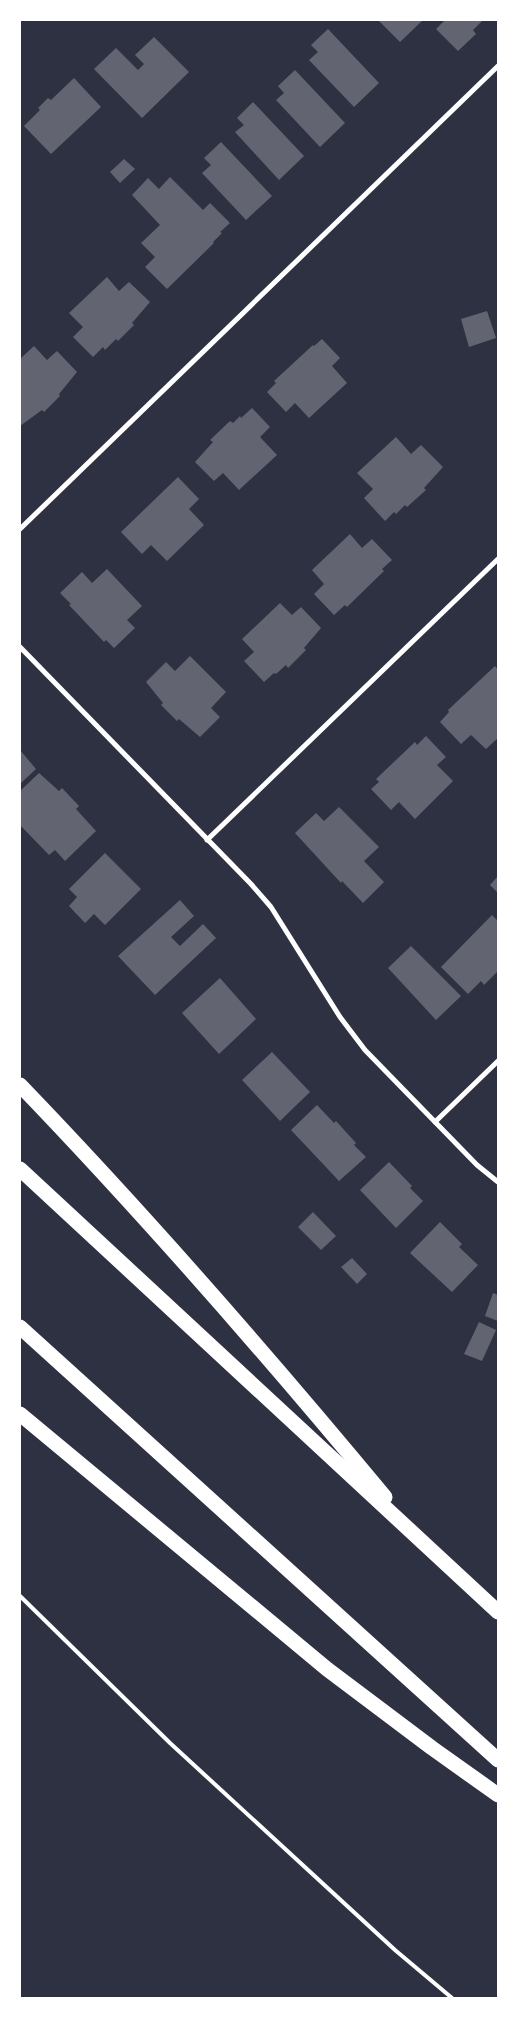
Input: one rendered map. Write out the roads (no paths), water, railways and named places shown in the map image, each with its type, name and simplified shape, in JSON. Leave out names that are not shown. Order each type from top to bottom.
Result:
[{"type":"highway","points":[[20,1085],[203,1283],[423,1543]]},
{"type":"highway","points":[[20,1169],[498,1612]]},
{"type":"highway","points":[[20,1327],[498,1760]]},
{"type":"highway","points":[[20,1414],[328,1669],[432,1748],[498,1795]]},
{"type":"street","points":[[20,529],[498,66]]},
{"type":"street","points":[[207,840],[498,559]]},
{"type":"street","points":[[20,647],[251,884],[271,907],[340,1017],[366,1050],[477,1165],[498,1182]]},
{"type":"street","points":[[435,1122],[498,1062]]},
{"type":"lane","points":[[20,1596],[170,1743],[395,1950],[452,1998]]}]
